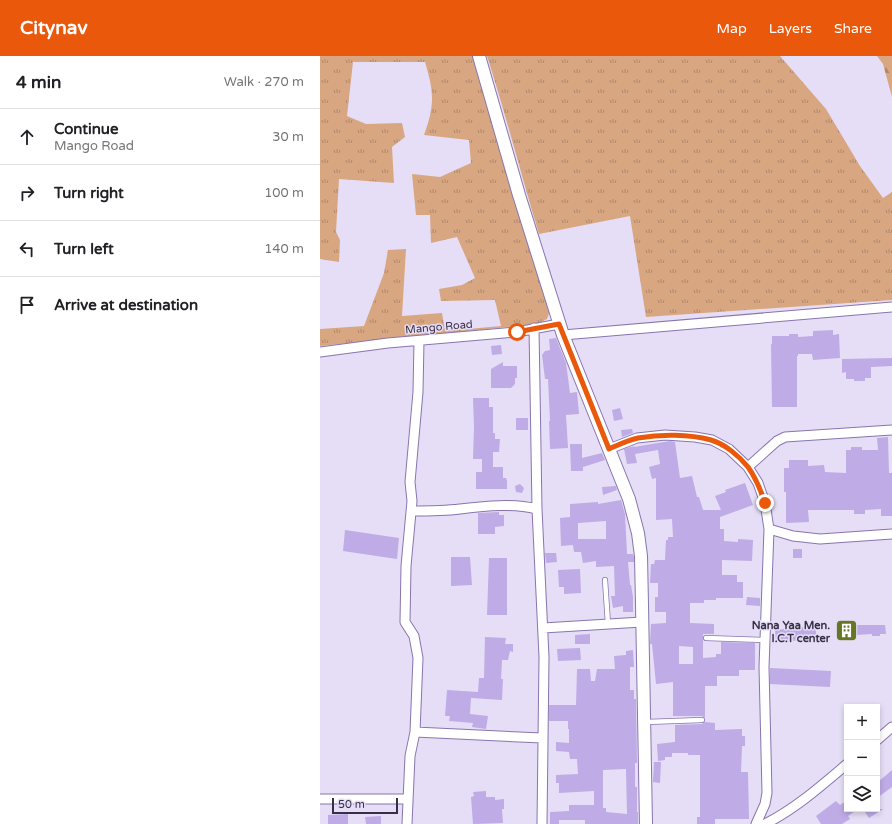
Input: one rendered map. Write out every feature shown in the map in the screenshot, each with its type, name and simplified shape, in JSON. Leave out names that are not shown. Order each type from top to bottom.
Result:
[{"type":"street","points":[[479,56],[519,195],[559,324],[629,499],[638,534],[641,556],[646,824]]},
{"type":"street","points":[[563,336],[892,306]]},
{"type":"street","name":"Mango Road","points":[[320,352],[388,343],[517,332],[559,324]]},
{"type":"street","points":[[534,328],[537,509],[544,657],[542,824]]},
{"type":"street","points":[[408,824],[410,756],[415,732],[418,658],[416,641],[405,622],[406,566],[411,511],[410,482],[418,392],[419,341]]},
{"type":"street","points":[[748,467],[777,441],[784,437],[892,430]]},
{"type":"street","points":[[609,449],[637,438],[665,435],[712,440],[729,449],[748,467],[758,483],[765,503],[769,529],[764,667],[767,793],[765,804],[756,824]]},
{"type":"street","points":[[411,511],[505,505],[526,506],[537,509]]},
{"type":"street","points":[[769,529],[793,536],[820,539],[892,534]]},
{"type":"street","points":[[543,628],[642,622]]},
{"type":"street","points":[[880,737],[892,727]]},
{"type":"street","points":[[415,732],[542,738]]},
{"type":"street","points":[[765,824],[791,808],[844,766]]},
{"type":"street","points":[[320,799],[408,799]]},
{"type":"lane","points":[[605,580],[608,624]]},
{"type":"lane","points":[[706,638],[766,640]]},
{"type":"lane","points":[[644,722],[702,720]]},
{"type":"green space","points":[[320,56],[474,56],[516,206],[550,310],[547,319],[537,324],[320,346],[320,329],[364,326],[384,273],[388,250],[406,249],[402,316],[442,313],[445,331],[501,326],[495,300],[441,301],[439,289],[462,285],[475,278],[457,237],[431,243],[430,215],[416,215],[412,174],[440,177],[471,163],[469,140],[424,135],[432,107],[432,90],[425,62],[353,62],[347,116],[366,124],[402,123],[405,137],[392,147],[394,183],[339,179],[336,232],[340,240],[339,262],[320,259]]},
{"type":"green space","points":[[487,56],[780,56],[826,109],[860,166],[883,198],[892,192],[892,300],[646,317],[630,216],[539,234]]},
{"type":"green space","points":[[877,56],[892,56],[892,97],[883,64]]},
{"type":"building","points":[[833,330],[833,335],[839,334],[840,358],[813,360],[812,354],[798,354],[797,407],[772,407],[772,336],[789,336],[789,334],[798,334],[798,337],[813,336],[813,331]]},
{"type":"building","points":[[556,338],[566,363],[570,393],[577,392],[579,414],[566,415],[568,448],[550,449],[548,379],[545,379],[542,355],[545,351],[550,350],[549,339]]},
{"type":"building","points":[[501,345],[502,354],[492,355],[491,346]]},
{"type":"building","points":[[892,358],[892,366],[871,367],[871,378],[865,378],[865,381],[846,379],[846,372],[842,373],[842,359]]},
{"type":"building","points":[[503,362],[503,366],[517,366],[517,378],[515,378],[515,384],[511,388],[491,388],[491,369]]},
{"type":"building","points":[[473,398],[489,398],[489,407],[493,407],[493,433],[495,433],[495,439],[500,439],[499,452],[493,452],[493,467],[503,467],[503,478],[506,478],[507,489],[476,489],[476,472],[482,472],[482,459],[473,459]]},
{"type":"building","points":[[620,408],[623,419],[614,421],[612,410]]},
{"type":"building","points":[[516,418],[528,418],[528,430],[516,430]]},
{"type":"building","points":[[632,429],[633,433],[622,437],[621,430]]},
{"type":"building","points":[[888,437],[889,473],[892,473],[892,516],[881,516],[881,509],[865,510],[865,514],[854,514],[854,510],[808,510],[809,522],[786,523],[784,468],[789,468],[789,460],[808,460],[808,466],[824,465],[825,472],[846,473],[846,450],[851,450],[851,447],[862,447],[862,450],[878,450],[877,438]]},
{"type":"building","points":[[670,441],[675,442],[680,478],[692,476],[697,497],[699,497],[703,510],[721,510],[715,496],[726,492],[725,490],[745,483],[753,505],[720,517],[720,529],[724,529],[724,541],[738,542],[738,539],[753,540],[752,561],[722,560],[722,575],[737,575],[737,582],[743,582],[743,598],[716,598],[716,600],[704,600],[704,603],[690,603],[690,623],[714,624],[714,634],[703,634],[703,658],[716,657],[716,654],[721,654],[721,642],[755,643],[755,670],[739,670],[739,676],[717,676],[717,686],[705,686],[705,718],[702,716],[673,716],[673,682],[656,684],[652,644],[650,644],[651,624],[666,623],[666,612],[655,612],[655,597],[658,597],[658,583],[650,583],[651,564],[654,564],[655,560],[665,560],[666,540],[668,540],[668,537],[673,537],[672,519],[656,520],[656,478],[652,479],[649,467],[660,464],[658,450],[635,454],[637,463],[627,464],[624,449]],"holes":[[[679,646],[693,647],[693,664],[679,664]]]},
{"type":"building","points":[[570,444],[582,444],[582,458],[602,453],[605,460],[583,467],[583,471],[571,471]]},
{"type":"building","points":[[520,484],[524,488],[522,493],[516,492],[515,486]]},
{"type":"building","points":[[616,486],[617,490],[603,495],[602,487]]},
{"type":"building","points":[[621,500],[625,514],[627,554],[633,554],[634,557],[634,562],[628,562],[630,585],[633,597],[633,612],[623,612],[623,606],[613,608],[611,596],[615,596],[614,566],[596,567],[596,561],[583,563],[581,552],[574,552],[573,545],[561,546],[560,518],[570,517],[570,504],[598,502],[598,504]],"holes":[[[606,521],[606,539],[578,539],[578,523]]]},
{"type":"building","points":[[499,512],[499,515],[504,515],[504,526],[495,527],[495,534],[478,534],[478,513]]},
{"type":"building","points":[[345,530],[399,538],[397,559],[343,551]]},
{"type":"building","points":[[793,549],[802,549],[802,558],[793,558]]},
{"type":"building","points":[[545,553],[556,553],[557,562],[546,563]]},
{"type":"building","points":[[451,557],[470,557],[472,585],[451,586]]},
{"type":"building","points":[[489,558],[507,558],[507,615],[487,615]]},
{"type":"building","points":[[580,569],[581,593],[564,594],[564,587],[559,587],[558,570]]},
{"type":"building","points":[[747,597],[760,598],[760,606],[746,605]]},
{"type":"building","points":[[836,625],[885,625],[886,634],[880,634],[880,636],[872,636],[872,634],[856,635],[856,637],[836,638]]},
{"type":"building","points":[[815,626],[817,639],[776,642],[775,630]]},
{"type":"building","points":[[590,634],[590,644],[575,644],[575,635]]},
{"type":"building","points":[[485,637],[506,638],[505,644],[513,644],[513,652],[510,651],[508,660],[502,660],[502,700],[471,698],[470,714],[488,716],[486,729],[472,727],[473,723],[449,721],[450,716],[445,716],[447,690],[478,692],[479,678],[484,678]]},
{"type":"building","points":[[580,648],[581,660],[558,661],[557,649]]},
{"type":"building","points":[[633,650],[634,667],[630,667],[630,690],[634,690],[634,699],[636,699],[637,763],[635,763],[635,787],[637,787],[638,824],[585,824],[585,820],[559,820],[559,824],[550,824],[550,812],[569,811],[569,805],[594,805],[594,791],[559,793],[559,783],[556,783],[556,775],[578,774],[577,759],[570,759],[569,752],[556,751],[556,742],[569,743],[568,721],[549,721],[549,705],[576,705],[577,669],[590,669],[591,681],[595,681],[597,669],[615,669],[614,656],[626,655],[626,651]],"holes":[[[626,769],[627,814],[606,812],[606,808],[603,808],[603,770]]]},
{"type":"building","points":[[770,668],[831,671],[830,687],[770,684]]},
{"type":"building","points":[[705,722],[715,723],[715,730],[742,729],[742,736],[745,736],[745,746],[742,746],[741,772],[748,772],[749,819],[715,819],[715,824],[697,824],[697,817],[700,817],[700,755],[672,753],[672,757],[665,757],[665,760],[658,761],[657,744],[675,742],[675,725],[702,724]]},
{"type":"building","points":[[654,762],[661,762],[660,783],[653,782]]},
{"type":"building","points":[[892,770],[892,787],[880,796],[880,780]]},
{"type":"building","points":[[486,791],[486,797],[495,797],[495,800],[504,799],[504,809],[502,809],[503,823],[473,824],[471,797],[474,796],[473,792]]},
{"type":"building","points":[[836,801],[840,805],[844,802],[844,812],[854,812],[848,816],[850,819],[842,824],[821,824],[816,816]]},
{"type":"building","points":[[865,812],[878,812],[869,818]]},
{"type":"building","points":[[348,814],[348,824],[328,824],[328,815]]},
{"type":"building","points":[[381,816],[381,824],[366,824],[365,817]]},
{"type":"place","name":"Nana Yaa Men. I.C.T center","points":[[846,631]]},
{"type":"route","points":[[517,332],[559,324],[609,449],[637,438],[665,435],[712,440],[729,449],[748,467],[758,483],[765,503]]}]
